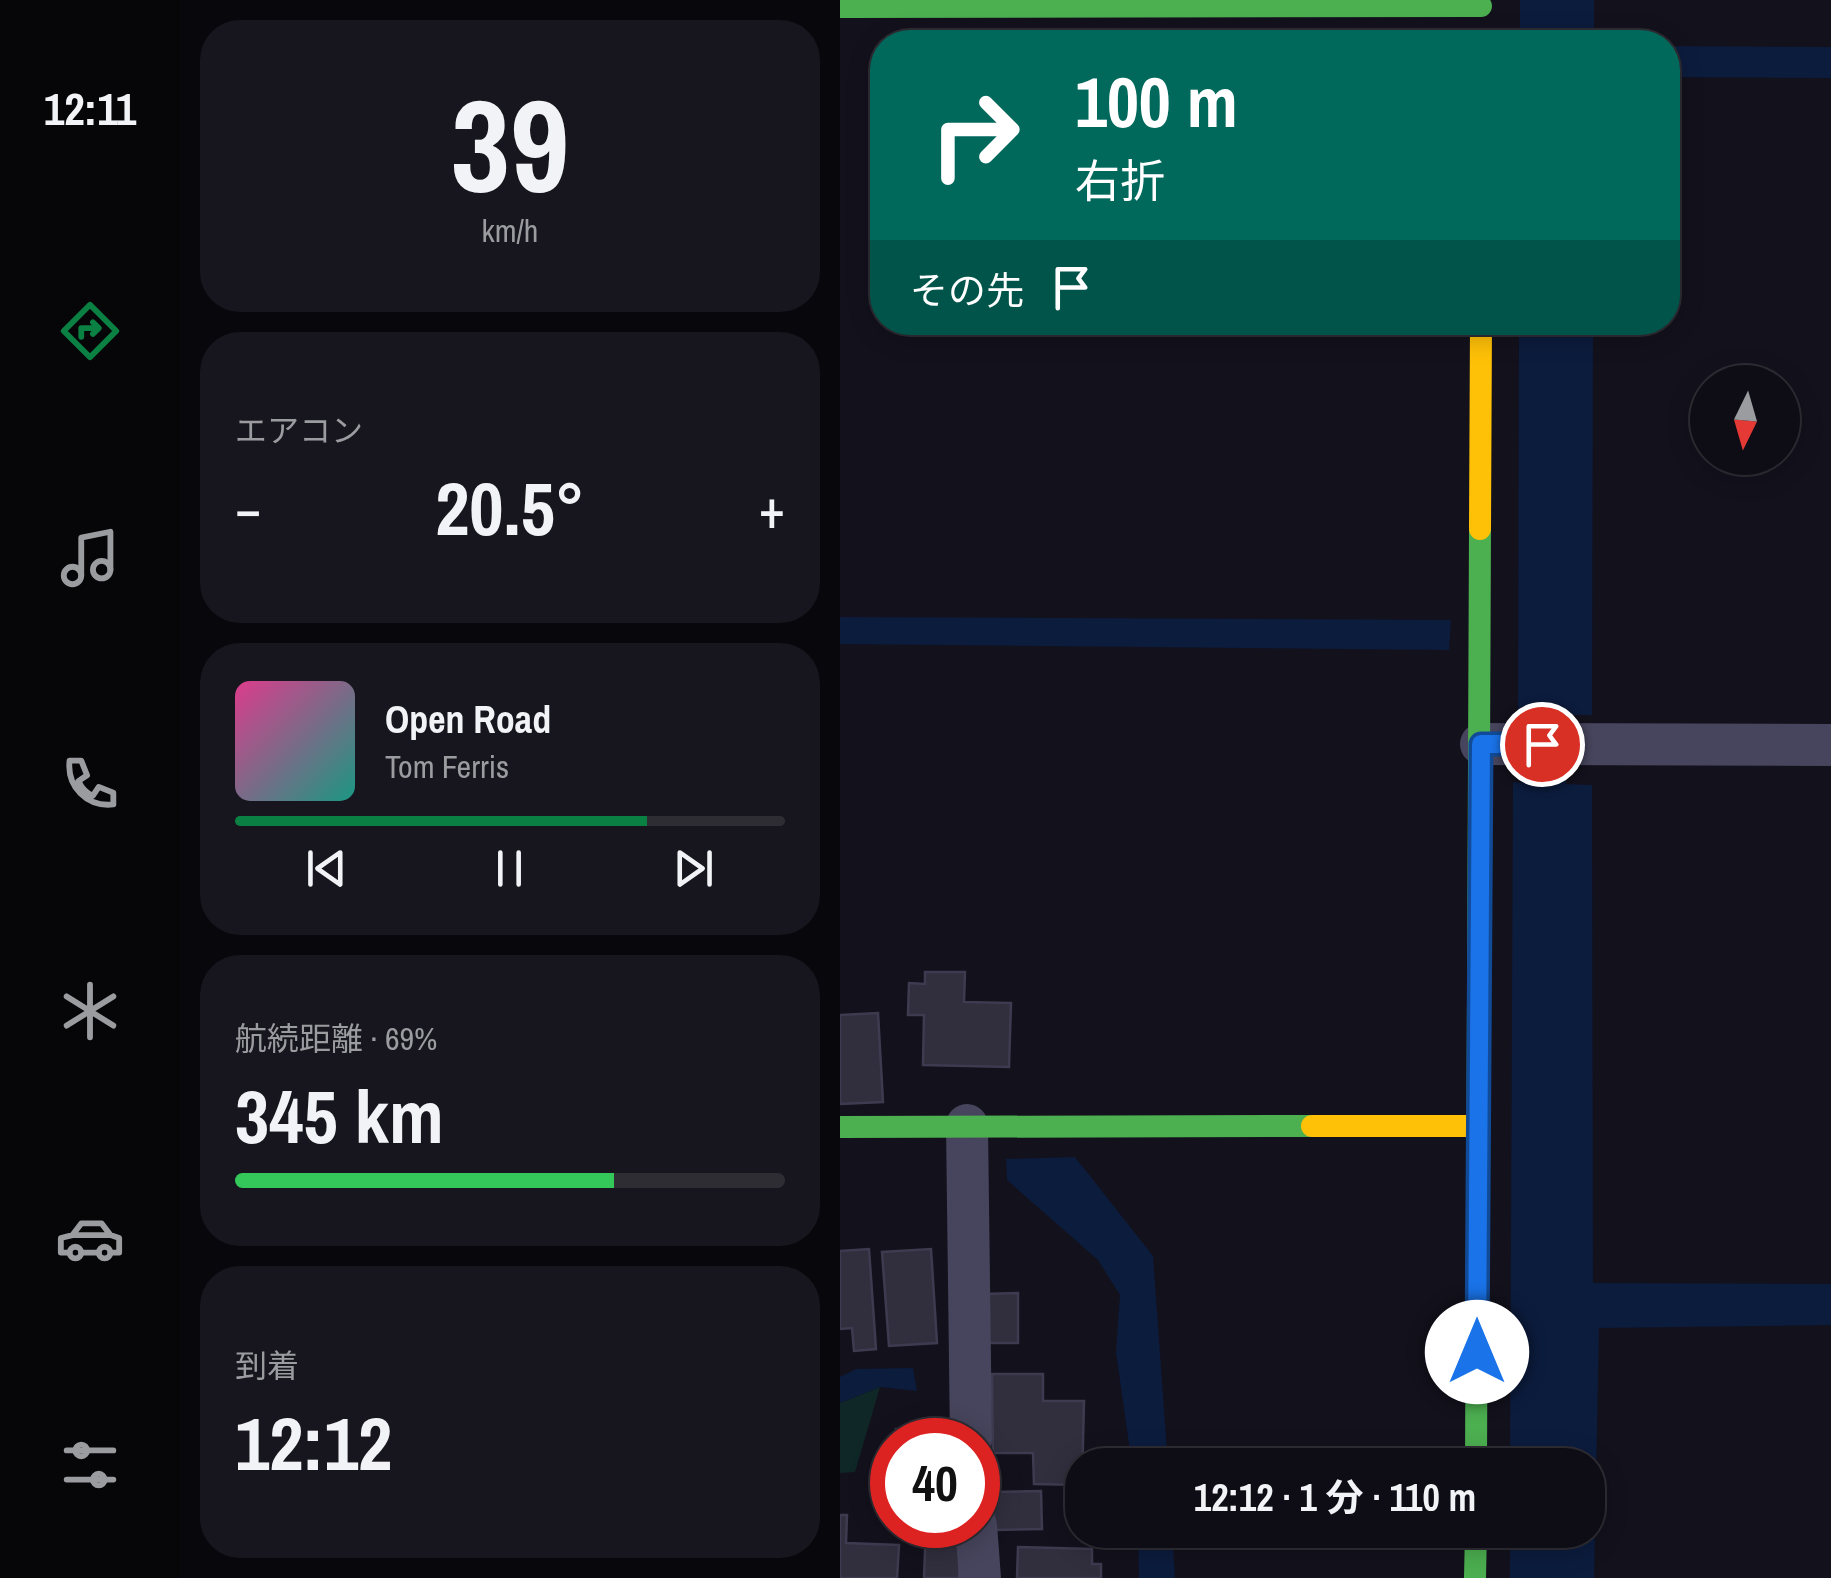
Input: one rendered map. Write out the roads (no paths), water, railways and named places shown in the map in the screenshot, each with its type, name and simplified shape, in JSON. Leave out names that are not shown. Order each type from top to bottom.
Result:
[{"type":"street","points":[[840,7],[1481,10]]},
{"type":"street","points":[[1476,1448],[1481,335]]},
{"type":"street","points":[[1481,744],[1831,745]]},
{"type":"street","points":[[967,1125],[971,1418]]},
{"type":"street","points":[[840,1127],[1478,1126]]},
{"type":"street","points":[[978,1548],[980,1578]]},
{"type":"street","points":[[1475,1578],[1476,1548]]},
{"type":"water","points":[[1520,0],[1594,0],[1594,30],[1520,30]]},
{"type":"water","points":[[1680,46],[1831,47],[1831,78],[1680,77]]},
{"type":"water","points":[[1519,335],[1593,335],[1592,715],[1518,715]]},
{"type":"water","points":[[840,617],[1451,620],[1449,650],[840,644]]},
{"type":"water","points":[[1513,782],[1592,785],[1593,1283],[1831,1284],[1831,1325],[1599,1328],[1597,1448],[1510,1448]]},
{"type":"water","points":[[1075,1157],[1153,1256],[1167,1448],[1130,1448],[1116,1352],[1120,1295],[1098,1260],[1007,1180],[1006,1159]]},
{"type":"water","points":[[913,1368],[917,1391],[880,1387],[840,1403],[840,1377],[856,1369]]},
{"type":"water","points":[[1138,1548],[1173,1548],[1175,1578],[1139,1578]]},
{"type":"water","points":[[1510,1548],[1595,1548],[1594,1578],[1510,1578]]},
{"type":"waterway","points":[[1560,715],[1560,783]]}]
